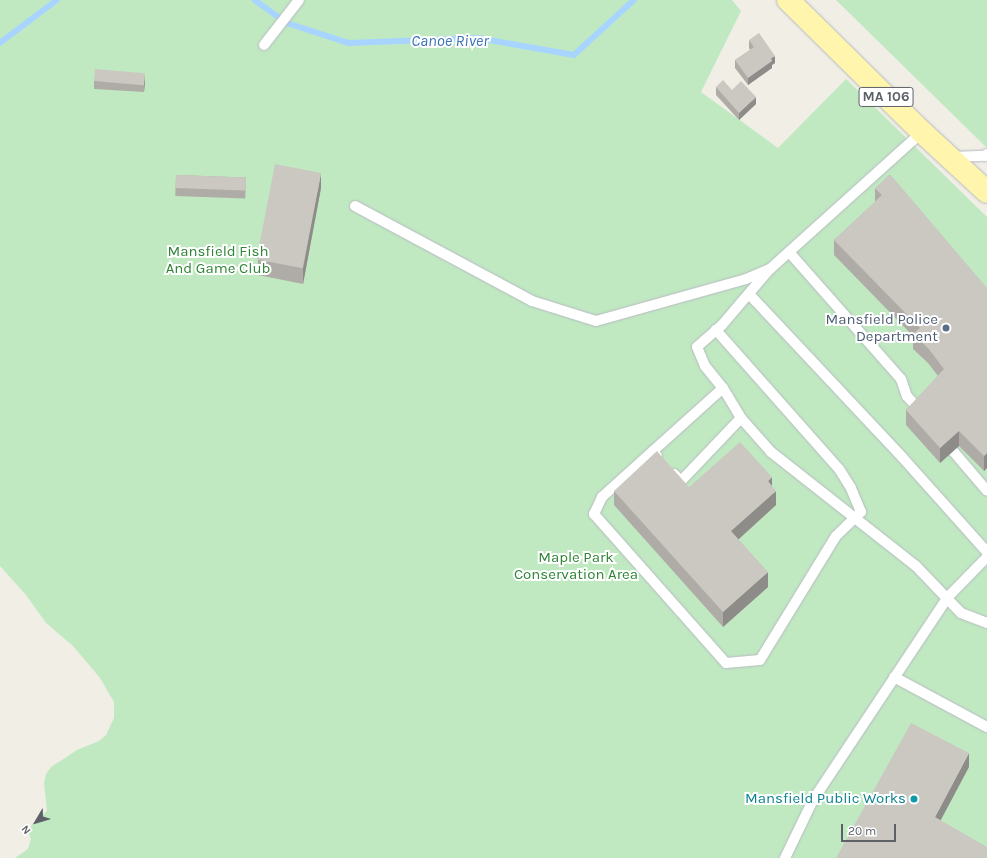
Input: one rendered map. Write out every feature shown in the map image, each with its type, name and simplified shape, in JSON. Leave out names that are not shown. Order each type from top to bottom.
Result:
[{"type":"main road","name":"MA 106","points":[[788,0],[922,132],[987,192]]},
{"type":"lane","points":[[264,45],[288,12],[299,0]]},
{"type":"lane","points":[[922,132],[770,269],[716,330],[697,347],[705,366],[723,388],[741,418],[771,452],[855,520],[916,566],[961,613],[987,623]]},
{"type":"lane","points":[[948,157],[985,156],[987,154]]},
{"type":"lane","points":[[355,206],[532,301],[596,321],[746,279],[770,269]]},
{"type":"lane","points":[[789,252],[901,379],[907,396],[920,410]]},
{"type":"lane","points":[[749,294],[902,457],[987,552]]},
{"type":"lane","points":[[716,330],[839,469],[851,488],[861,512],[855,520],[836,536],[760,660],[726,663],[594,514],[602,497],[723,388]]},
{"type":"lane","points":[[653,451],[681,481],[741,418]]},
{"type":"lane","points":[[953,451],[987,491]]},
{"type":"lane","points":[[785,858],[813,800],[947,598],[987,557]]},
{"type":"lane","points":[[894,678],[987,727]]},
{"type":"green space","name":"Maple Park Conservation Area","points":[[0,0],[732,0],[741,11],[701,92],[778,148],[846,79],[987,217],[987,858],[15,858],[28,849],[31,839],[28,831],[32,825],[47,811],[44,783],[46,774],[51,767],[77,750],[99,741],[106,735],[114,718],[114,702],[100,678],[73,646],[46,623],[26,595],[0,566]]},
{"type":"green space","points":[[836,0],[987,0],[987,148]]},
{"type":"building","points":[[759,33],[775,56],[771,58],[772,61],[748,78],[735,60],[754,47],[749,40]]},
{"type":"building","points":[[95,69],[145,73],[144,85],[94,81]]},
{"type":"building","points":[[723,80],[732,90],[741,81],[756,97],[739,113],[716,87]]},
{"type":"building","points":[[275,164],[321,173],[303,268],[256,259]]},
{"type":"building","name":"Mansfield Police Department","points":[[890,174],[987,288],[987,453],[984,456],[959,431],[940,448],[906,410],[944,369],[928,348],[913,334],[920,328],[834,240],[882,195],[875,188]]},
{"type":"building","points":[[176,175],[246,177],[246,190],[176,188]]},
{"type":"building","points":[[740,442],[772,477],[768,481],[776,491],[731,531],[768,572],[723,612],[614,491],[657,451],[689,487]]},
{"type":"building","name":"Mansfield Public Works","points":[[911,723],[969,753],[935,817],[987,847],[987,858],[836,858]]},
{"type":"waterway","name":"Canoe River","points":[[0,43],[57,0]]},
{"type":"waterway","name":"Canoe River","points":[[255,0],[287,23],[349,43],[478,38],[574,55],[634,0]]},
{"type":"place","name":"Mansfield Police Department","points":[[946,328]]},
{"type":"place","name":"Mansfield Public Works","points":[[914,799]]},
{"type":"park label","name":"Mansfield Fish And Game Club","points":[[218,260]]}]
